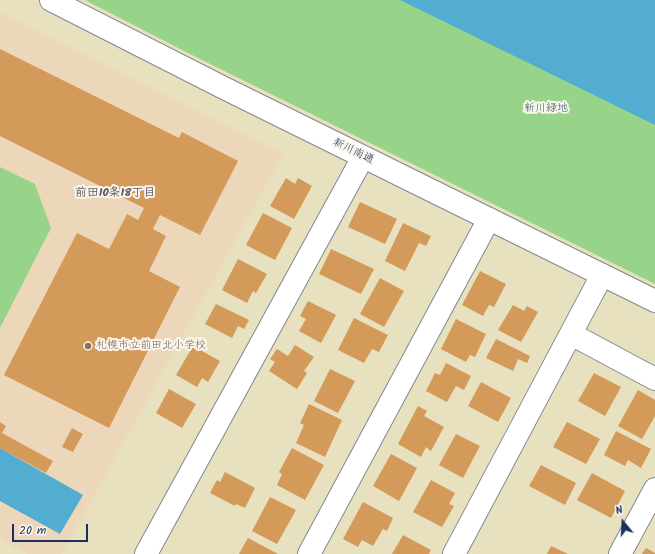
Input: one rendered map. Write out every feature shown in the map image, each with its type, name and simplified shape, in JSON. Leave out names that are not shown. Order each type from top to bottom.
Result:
[{"type":"street","name":"新川南通","points":[[51,0],[224,88],[655,301]]},
{"type":"street","points":[[146,554],[363,157]]},
{"type":"street","points":[[309,554],[489,219]]},
{"type":"street","points":[[454,554],[602,275]]},
{"type":"street","points":[[571,334],[655,379]]},
{"type":"street","points":[[620,554],[655,489]]},
{"type":"shaded area","name":"札幌市立前田北小学校","points":[[0,12],[283,154],[62,554],[27,554],[0,539]]},
{"type":"green space","name":"新川緑地","points":[[85,0],[655,0],[655,284],[186,52]]},
{"type":"green space","points":[[0,167],[35,184],[51,228],[0,328]]},
{"type":"water","points":[[400,0],[655,0],[655,125]]},
{"type":"water","points":[[0,448],[83,495],[60,534],[0,501]]},
{"type":"building","points":[[0,49],[179,138],[182,132],[238,161],[200,235],[160,215],[153,229],[166,236],[149,271],[180,287],[109,428],[4,375],[77,233],[109,249],[127,214],[138,220],[144,208],[0,136]]},
{"type":"building","points":[[286,178],[295,184],[298,178],[312,186],[294,219],[270,206]]},
{"type":"building","points":[[360,202],[397,219],[385,244],[348,227]]},
{"type":"building","points":[[263,213],[292,228],[275,260],[246,245]]},
{"type":"building","points":[[403,223],[431,236],[426,246],[419,243],[405,271],[385,261]]},
{"type":"building","points":[[331,249],[374,269],[361,294],[319,274]]},
{"type":"building","points":[[238,259],[267,274],[256,293],[253,291],[247,303],[222,290]]},
{"type":"building","points":[[480,271],[506,284],[494,307],[489,305],[483,316],[462,305]]},
{"type":"building","points":[[380,278],[404,291],[384,327],[360,314]]},
{"type":"building","points":[[308,301],[336,315],[321,343],[299,331],[306,319],[300,316]]},
{"type":"building","points":[[216,304],[249,320],[244,329],[238,326],[232,338],[205,324]]},
{"type":"building","points":[[513,305],[524,311],[527,306],[538,312],[521,342],[498,330]]},
{"type":"building","points":[[354,318],[388,335],[379,352],[372,349],[364,363],[338,350]]},
{"type":"building","points":[[456,319],[486,334],[475,357],[470,355],[466,362],[441,349]]},
{"type":"building","points":[[496,339],[530,356],[527,363],[518,359],[513,371],[486,358]]},
{"type":"building","points":[[295,345],[314,357],[304,371],[307,373],[297,389],[269,371],[275,362],[270,359],[277,349],[288,356]]},
{"type":"building","points":[[193,346],[220,361],[208,382],[202,378],[197,387],[176,375]]},
{"type":"building","points":[[446,363],[471,376],[464,390],[456,386],[447,402],[426,391],[435,373],[440,375]]},
{"type":"building","points":[[330,369],[355,381],[338,413],[314,401]]},
{"type":"building","points":[[594,373],[621,387],[605,416],[578,401]]},
{"type":"building","points":[[481,382],[511,398],[498,422],[468,406]]},
{"type":"building","points":[[169,389],[196,404],[182,428],[156,413]]},
{"type":"building","points":[[638,390],[655,400],[655,416],[642,439],[618,426]]},
{"type":"building","points":[[309,404],[342,420],[325,457],[296,443],[304,425],[300,423]]},
{"type":"building","points":[[418,406],[427,411],[424,416],[444,427],[431,451],[426,447],[421,457],[398,444]]},
{"type":"building","points":[[0,422],[6,426],[2,433],[53,461],[46,473],[0,448]]},
{"type":"building","points":[[567,422],[600,439],[586,464],[553,447]]},
{"type":"building","points":[[72,428],[83,434],[73,452],[62,447]]},
{"type":"building","points":[[616,431],[651,449],[641,468],[628,460],[625,466],[604,455]]},
{"type":"building","points":[[456,434],[480,446],[463,478],[439,465]]},
{"type":"building","points":[[292,448],[324,465],[305,500],[277,485],[282,474],[279,472]]},
{"type":"building","points":[[391,454],[417,468],[399,501],[373,486]]},
{"type":"building","points":[[541,465],[576,483],[565,505],[529,486]]},
{"type":"building","points":[[225,472],[255,488],[245,508],[236,504],[235,506],[210,493],[217,480],[220,482]]},
{"type":"building","points":[[592,473],[625,491],[611,518],[577,500]]},
{"type":"building","points":[[431,480],[455,493],[449,504],[454,506],[442,527],[413,512]]},
{"type":"building","points":[[270,497],[296,510],[277,544],[252,531]]},
{"type":"building","points":[[363,502],[393,518],[387,531],[383,529],[373,546],[362,540],[358,547],[343,539]]},
{"type":"building","points":[[403,535],[431,550],[429,554],[392,554]]},
{"type":"building","points":[[248,538],[278,554],[239,554]]},
{"type":"building","points":[[551,546],[568,554],[547,554]]},
{"type":"building","points":[[646,548],[655,553],[655,554],[642,554]]},
{"type":"place","name":"札幌市立前田北小学校","points":[[88,346]]},
{"type":"district","name":"前田10条18丁目","points":[[115,194]]}]
